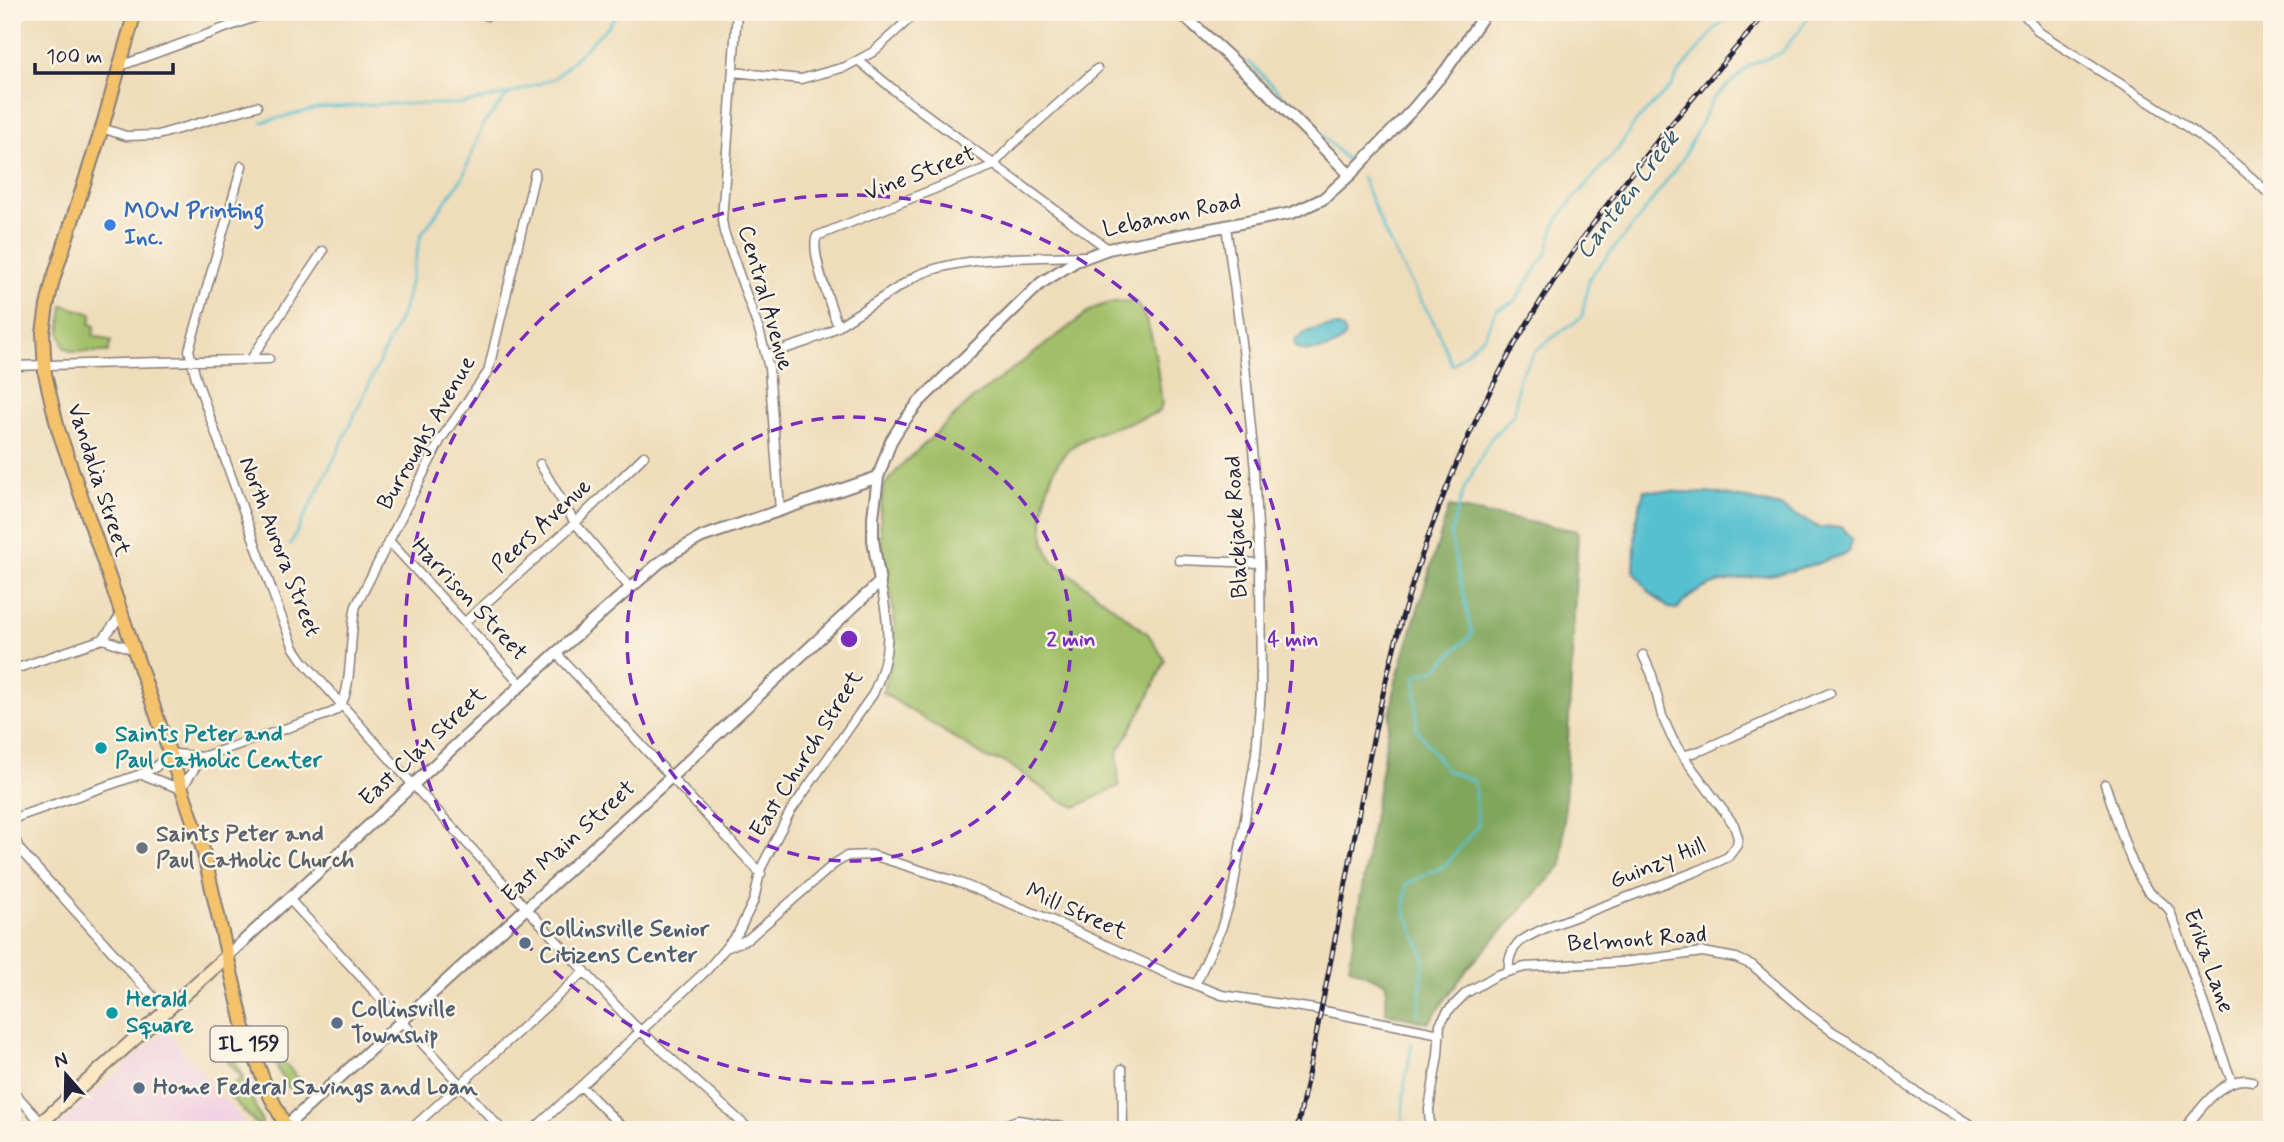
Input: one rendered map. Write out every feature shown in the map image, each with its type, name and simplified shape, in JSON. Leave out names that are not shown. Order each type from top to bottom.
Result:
[{"type":"main road","name":"Vandalia Street","points":[[135,12],[102,128],[52,280],[44,322],[44,364],[49,398],[58,429],[203,850],[227,956]]},
{"type":"main road","name":"East Clay Street","points":[[41,1127],[227,956]]},
{"type":"main road","name":"IL 159","points":[[227,956],[241,1018],[254,1058],[286,1129]]},
{"type":"street","points":[[120,66],[269,12]]},
{"type":"street","name":"Central Avenue","points":[[737,12],[722,220],[769,368],[780,510]]},
{"type":"street","points":[[733,72],[801,79],[845,67],[859,61],[886,42],[917,12]]},
{"type":"street","points":[[1180,12],[1274,99],[1350,175]]},
{"type":"street","name":"Lebanon Road","points":[[878,477],[891,441],[919,402],[1041,283],[1087,256],[1108,249],[1292,213],[1309,207],[1331,193],[1350,175],[1431,89],[1486,12]]},
{"type":"street","points":[[2022,12],[2039,32],[2204,138],[2272,197]]},
{"type":"street","points":[[859,61],[900,95],[1108,249]]},
{"type":"street","name":"Vine Street","points":[[838,327],[816,255],[814,242],[817,236],[986,170],[1097,69]]},
{"type":"street","points":[[102,128],[126,136],[158,135],[257,106]]},
{"type":"street","name":"North Aurora Street","points":[[242,166],[191,341],[191,361],[288,633],[303,661],[341,705],[584,971],[641,1032],[750,1130]]},
{"type":"street","name":"Burroughs Avenue","points":[[341,705],[347,682],[352,620],[356,606],[442,439],[490,367],[535,173]]},
{"type":"street","name":"Blackjack Road","points":[[1195,985],[1217,939],[1232,895],[1256,754],[1261,690],[1260,563],[1252,433],[1226,226]]},
{"type":"street","points":[[251,359],[323,251]]},
{"type":"street","points":[[766,355],[806,342],[838,327],[929,270],[991,261],[1087,256]]},
{"type":"street","points":[[12,366],[270,359]]},
{"type":"street","name":"Peers Avenue","points":[[465,622],[575,523],[644,456]]},
{"type":"street","points":[[540,464],[575,523],[630,587]]},
{"type":"street","name":"East Clay Street","points":[[227,956],[556,653],[659,563],[689,544],[878,477]]},
{"type":"street","name":"East Church Street","points":[[533,1130],[707,970],[726,948],[747,917],[761,874],[790,812],[873,694],[887,653],[889,628],[873,533],[878,477]]},
{"type":"street","name":"Harrison Street","points":[[388,541],[522,685]]},
{"type":"street","points":[[1179,560],[1260,563]]},
{"type":"street","name":"East Main Street","points":[[286,1129],[880,582]]},
{"type":"street","points":[[12,670],[103,639],[121,615]]},
{"type":"street","points":[[103,639],[132,649]]},
{"type":"street","points":[[556,653],[761,874]]},
{"type":"street","name":"Guinzy Hill","points":[[1509,970],[1508,962],[1513,949],[1531,935],[1695,872],[1734,852],[1738,838],[1734,825],[1683,756],[1662,716],[1652,675],[1643,654]]},
{"type":"street","points":[[1683,756],[1830,693]]},
{"type":"street","points":[[12,820],[141,774],[156,767],[168,753],[202,757],[331,713],[341,705]]},
{"type":"street","points":[[141,774],[181,789],[202,757]]},
{"type":"street","name":"Erika Lane","points":[[2105,785],[2141,879],[2170,911],[2232,1082]]},
{"type":"street","points":[[12,833],[20,850],[166,1011]]},
{"type":"street","name":"Mill Street","points":[[726,948],[748,939],[834,864],[847,856],[872,855],[997,897],[1222,995],[1314,1009],[1440,1034]]},
{"type":"street","points":[[290,900],[502,1130]]},
{"type":"street","name":"Belmont Road","points":[[1430,1130],[1431,1091],[1438,1055],[1440,1024],[1458,1000],[1486,981],[1509,970],[1525,967],[1624,962],[1703,952],[1736,958],[1752,965],[1833,1032],[1873,1055],[1928,1101],[1979,1130]]},
{"type":"street","points":[[410,1130],[584,971]]},
{"type":"street","points":[[1122,1069],[1123,1130]]},
{"type":"street","points":[[2183,1130],[2220,1089],[2232,1082],[2252,1081]]},
{"type":"street","points":[[581,1086],[625,1130]]},
{"type":"street","points":[[12,1090],[41,1127]]},
{"type":"street","points":[[990,1130],[1018,1120],[1082,1130]]},
{"type":"shaded area","points":[[165,1031],[251,1130],[53,1130]]},
{"type":"green space","points":[[1134,301],[1147,322],[1151,335],[1162,402],[1160,411],[1083,440],[1062,458],[1054,470],[1045,497],[1044,540],[1052,560],[1148,634],[1165,660],[1147,700],[1117,754],[1119,786],[1076,807],[1059,800],[1004,761],[988,759],[883,693],[893,649],[895,624],[882,555],[880,513],[883,488],[899,468],[969,402],[1094,308],[1113,302]]},
{"type":"green space","points":[[63,305],[92,314],[90,324],[95,326],[93,335],[111,341],[108,352],[73,352],[65,348],[60,334]]},
{"type":"green space","points":[[1449,507],[1578,531],[1562,865],[1469,967],[1428,1023],[1386,1013],[1386,983],[1349,967],[1396,681]]},
{"type":"green space","points":[[269,1045],[306,1087],[297,1093],[285,1084],[267,1046]]},
{"type":"green space","points":[[233,1056],[262,1122],[261,1129],[226,1092],[241,1077],[228,1062]]},
{"type":"water","points":[[1336,326],[1343,329],[1346,335],[1336,344],[1316,351],[1296,347],[1294,341],[1303,333]]},
{"type":"water","points":[[1644,490],[1720,494],[1780,507],[1820,528],[1841,527],[1852,539],[1849,552],[1790,571],[1712,585],[1688,598],[1677,609],[1669,608],[1649,592],[1634,571],[1636,522]]},
{"type":"waterway","points":[[290,545],[335,457],[404,309],[421,235],[463,177],[483,124],[509,94],[555,78],[609,25],[618,12]]},
{"type":"waterway","points":[[1362,177],[1385,233],[1436,326],[1452,365],[1485,335],[1496,310],[1515,301],[1547,253],[1555,225],[1565,209],[1617,150],[1637,120],[1671,87],[1677,75],[1718,26],[1734,12]]},
{"type":"waterway","name":"Canteen Creek","points":[[1418,1015],[1424,956],[1405,911],[1406,884],[1446,865],[1478,825],[1474,781],[1447,771],[1417,730],[1415,676],[1436,669],[1472,634],[1450,535],[1464,489],[1491,438],[1514,415],[1519,377],[1536,350],[1582,317],[1589,278],[1637,221],[1682,160],[1713,99],[1750,65],[1781,53],[1811,12]]},
{"type":"waterway","points":[[1248,61],[1350,163]]},
{"type":"waterway","points":[[262,122],[319,108],[384,104],[461,104],[508,94]]},
{"type":"waterway","name":"Canteen Creek","points":[[1399,1130],[1412,1043]]},
{"type":"railway","points":[[1297,1130],[1386,680],[1414,579],[1456,466],[1489,393],[1554,280],[1640,162],[1767,12]]},
{"type":"place","name":"MOW Printing Inc.","points":[[110,225]]},
{"type":"place","name":"Saints Peter and Paul Catholic Center","points":[[101,748]]},
{"type":"place","name":"Saints Peter and Paul Catholic Church","points":[[142,848]]},
{"type":"place","name":"Collinsville Senior Citizens Center","points":[[525,943]]},
{"type":"place","name":"Herald Square","points":[[112,1013]]},
{"type":"place","name":"Collinsville Township","points":[[337,1023]]},
{"type":"place","name":"Home Federal Savings and Loan","points":[[139,1088]]}]
